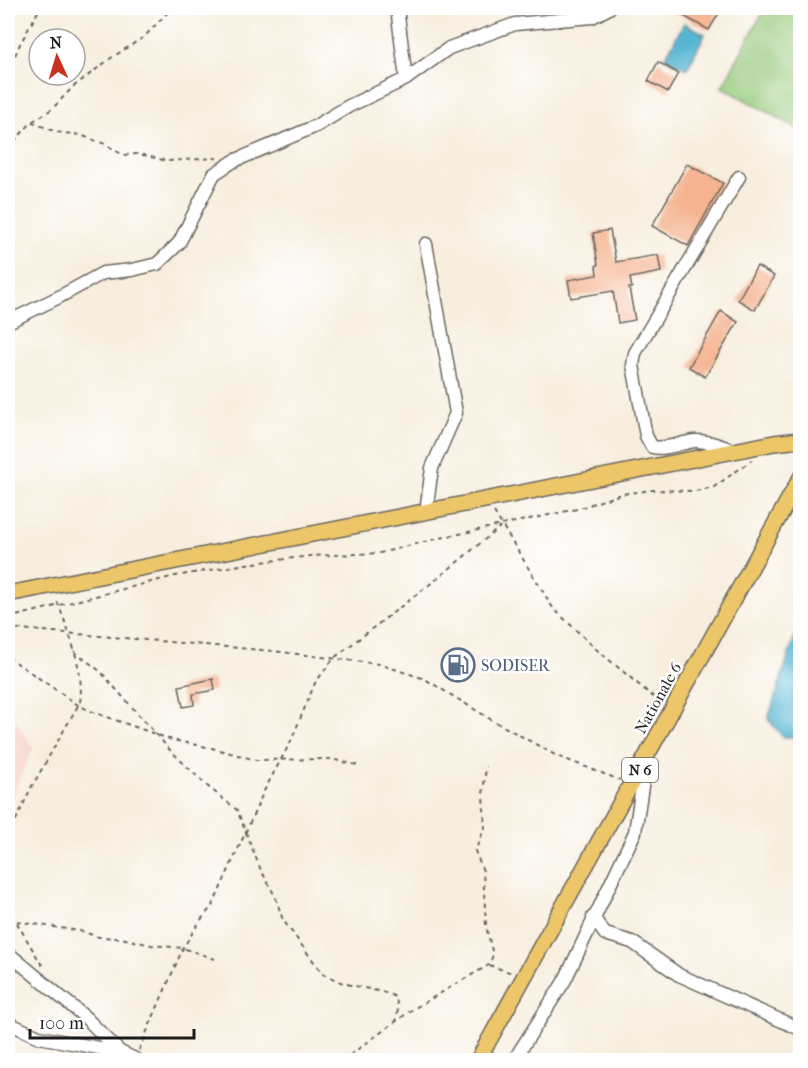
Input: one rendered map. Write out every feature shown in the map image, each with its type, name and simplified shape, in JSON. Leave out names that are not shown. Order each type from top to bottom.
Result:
[{"type":"main road","points":[[8,594],[801,440]]},
{"type":"main road","name":"Nationale 6","points":[[478,1060],[801,479]]},
{"type":"street","points":[[397,8],[406,79]]},
{"type":"street","points":[[8,322],[103,273],[132,270],[157,264],[179,243],[214,174],[234,161],[316,126],[349,106],[406,79],[449,48],[515,24],[592,17],[609,8]]},
{"type":"street","points":[[737,451],[695,441],[658,448],[652,447],[646,436],[633,365],[635,353],[739,177]]},
{"type":"street","points":[[426,244],[456,413],[432,468],[426,512]]},
{"type":"street","points":[[514,1060],[565,980],[635,832],[647,757]]},
{"type":"street","points":[[594,917],[605,934],[632,942],[679,975],[801,1029]]},
{"type":"street","points":[[8,952],[86,1018],[120,1052]]},
{"type":"street","points":[[8,1023],[39,1036],[120,1052],[136,1060]]},
{"type":"path","points":[[8,72],[40,8]]},
{"type":"path","points":[[8,148],[32,122],[52,109],[73,87],[111,58],[144,37],[172,8]]},
{"type":"path","points":[[32,122],[56,132],[80,135],[105,144],[123,155],[139,154],[167,161],[225,158],[234,161]]},
{"type":"path","points":[[8,618],[175,576],[299,558],[380,553],[577,509],[621,494],[653,490],[695,491],[714,487],[739,472],[756,458]]},
{"type":"path","points":[[486,501],[554,608],[596,649],[671,712]]},
{"type":"path","points":[[136,1060],[142,1040],[166,992],[183,948],[213,905],[279,760],[291,741],[315,683],[334,658],[438,578],[502,525]]},
{"type":"path","points":[[8,837],[31,788],[78,705],[82,688],[74,651],[52,585]]},
{"type":"path","points":[[8,628],[273,651],[379,664],[425,679],[557,756],[632,784]]},
{"type":"path","points":[[74,651],[100,671],[155,734],[206,785],[237,810],[245,835],[275,896],[283,920],[323,974],[343,983],[390,994],[396,998],[398,1009],[396,1022]]},
{"type":"path","points":[[8,657],[78,705],[155,734],[256,760],[331,759],[361,766]]},
{"type":"path","points":[[343,1060],[437,995],[489,965],[493,955],[486,926],[483,871],[475,851],[485,827],[483,795],[486,765]]},
{"type":"path","points":[[8,920],[80,931],[99,937],[121,938],[151,945],[183,948],[218,960]]},
{"type":"path","points":[[16,922],[44,969]]},
{"type":"path","points":[[489,965],[525,977]]},
{"type":"shaded area","points":[[8,709],[33,748],[8,805]]},
{"type":"green space","points":[[765,8],[800,8],[800,130],[722,87]]},
{"type":"water","points":[[684,23],[705,34],[687,69],[665,58]]},
{"type":"water","points":[[800,621],[800,737],[783,737],[768,719]]},
{"type":"building","points":[[681,8],[722,8],[709,30],[678,13]]},
{"type":"building","points":[[658,62],[678,73],[668,92],[648,81]]},
{"type":"building","points":[[687,164],[723,183],[688,246],[652,226]]},
{"type":"building","points":[[610,230],[616,262],[658,255],[661,272],[630,278],[632,288],[629,288],[635,320],[618,323],[613,291],[571,298],[568,280],[597,275],[596,266],[598,265],[593,233]]},
{"type":"building","points":[[757,266],[774,276],[755,310],[738,300]]},
{"type":"building","points":[[721,311],[738,322],[705,377],[689,367]]},
{"type":"building","points":[[213,679],[215,690],[193,694],[194,705],[183,707],[179,686]]},
{"type":"place","name":"SODISER","points":[[458,665]]}]
